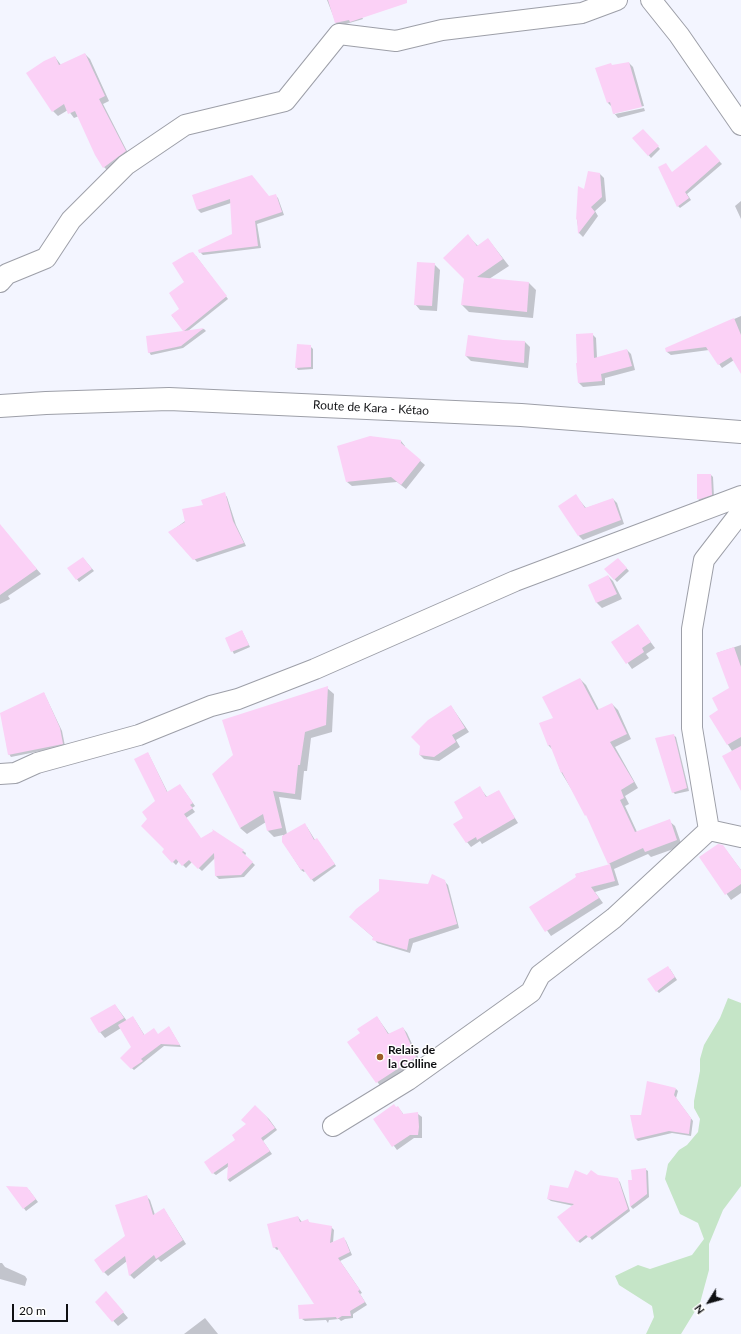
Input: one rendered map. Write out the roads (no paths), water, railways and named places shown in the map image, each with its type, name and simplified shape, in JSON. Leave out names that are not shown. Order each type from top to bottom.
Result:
[{"type":"main road","name":"Route de Kara - Kétao","points":[[0,406],[169,399],[521,415],[741,432]]},
{"type":"street","points":[[0,282],[7,274],[46,258],[71,220],[126,165],[185,125],[286,101],[339,34],[396,41],[442,30],[582,13],[617,0]]},
{"type":"street","points":[[651,0],[679,35],[741,125]]},
{"type":"street","points":[[0,774],[15,773],[37,763],[139,735],[211,706],[238,699],[315,669],[515,581],[741,496]]},
{"type":"street","points":[[709,830],[692,728],[692,630],[704,560],[741,512]]},
{"type":"street","points":[[709,830],[741,837]]},
{"type":"street","points":[[333,1126],[408,1080],[531,992],[540,975],[614,918],[709,830]]},
{"type":"place","name":"Relais de la Colline","points":[[380,1057]]}]
